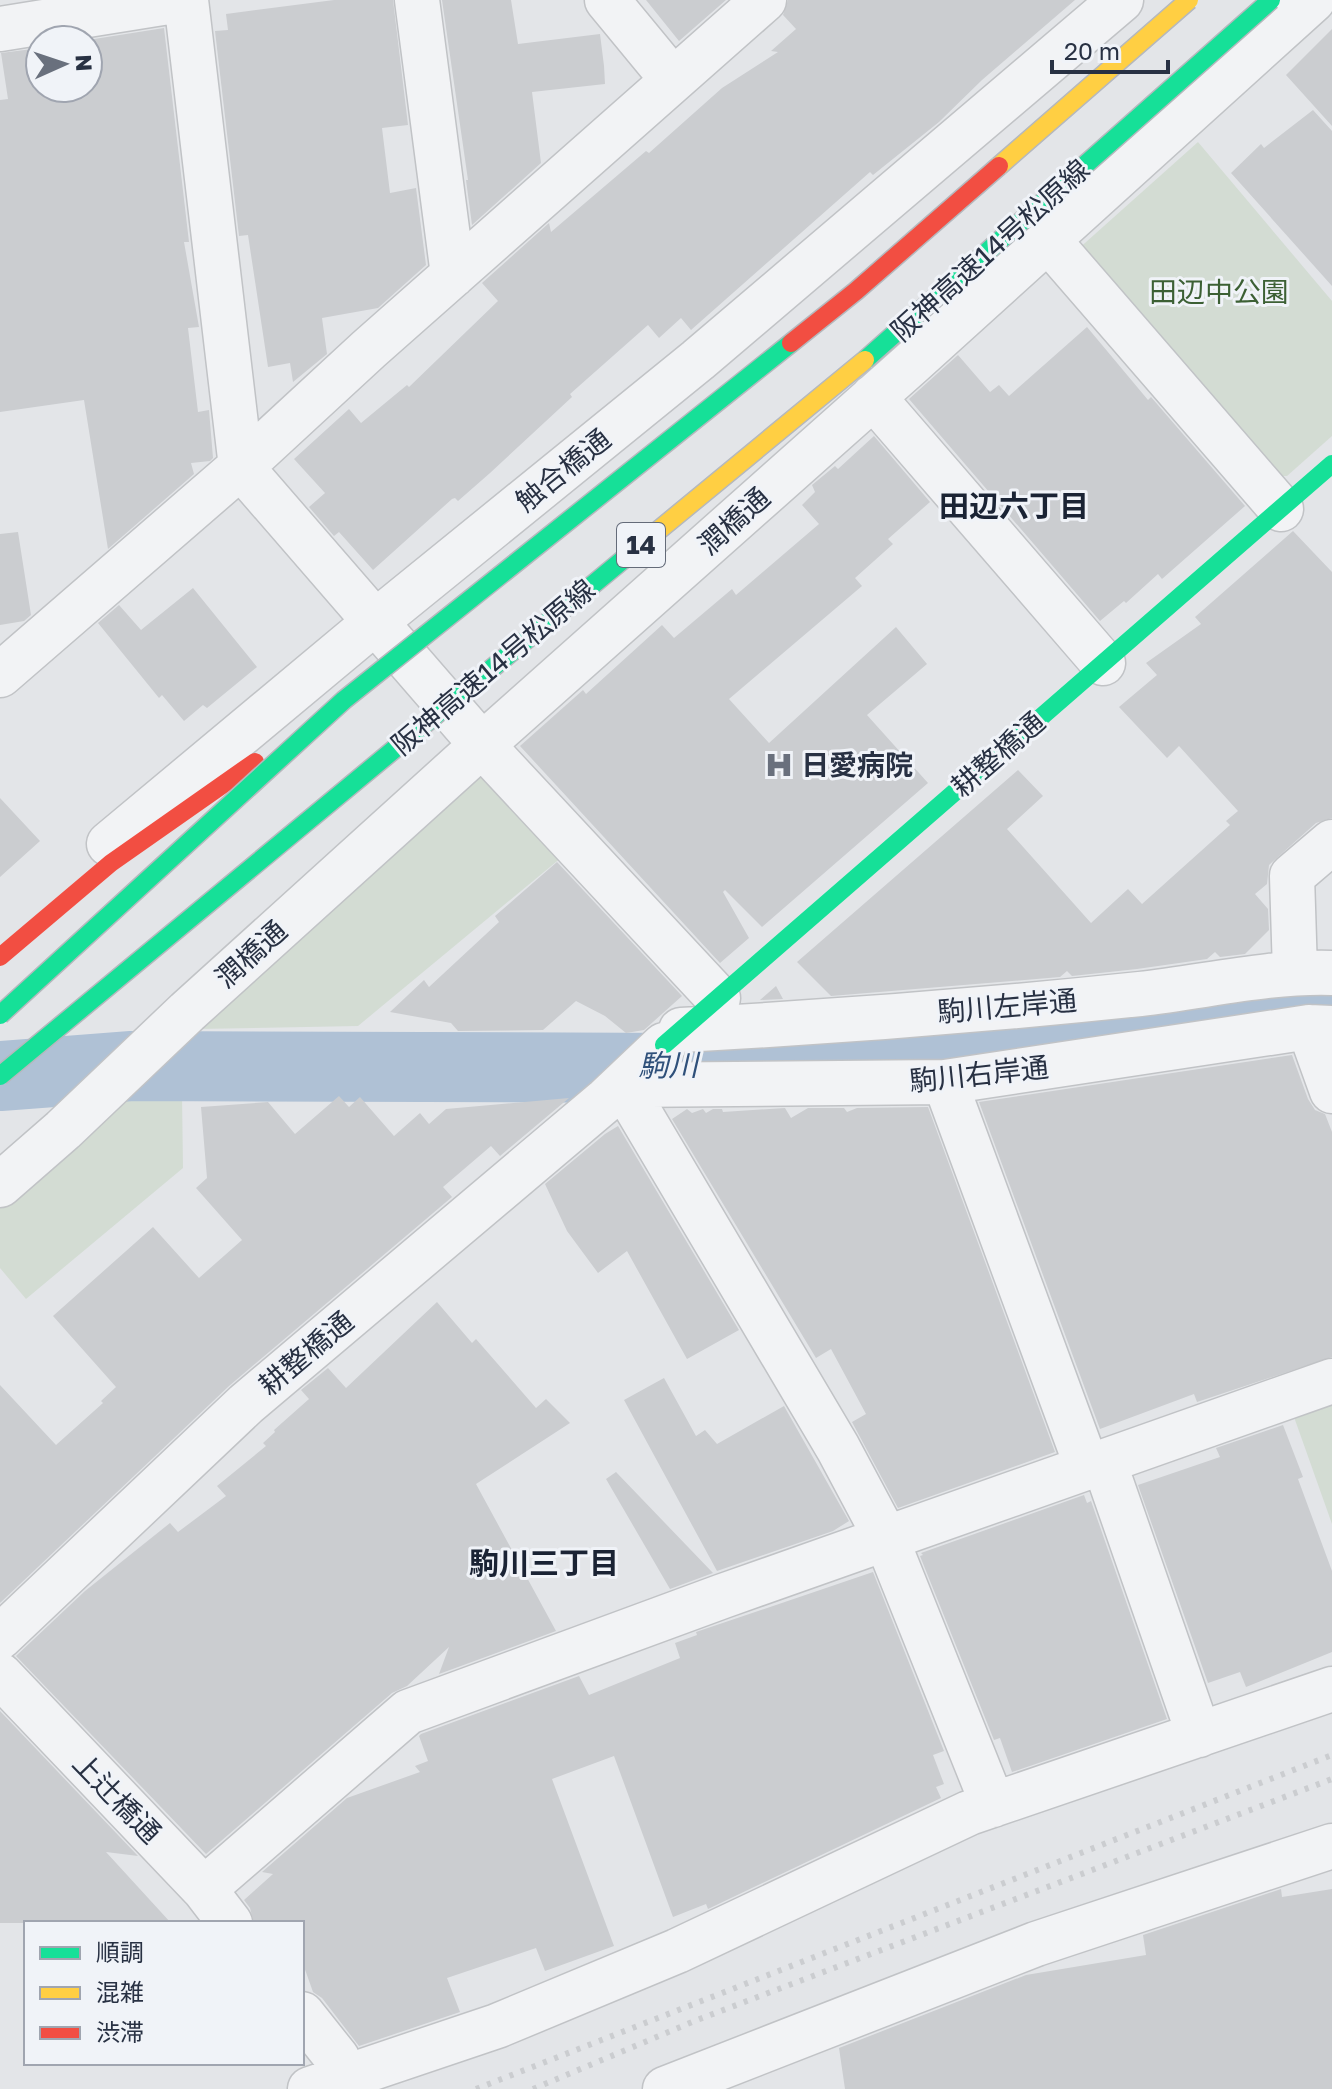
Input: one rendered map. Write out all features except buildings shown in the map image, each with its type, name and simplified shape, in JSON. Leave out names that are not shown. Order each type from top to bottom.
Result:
[{"type":"main road","name":"阪神高速14号松原線","points":[[0,1015],[344,700],[856,291],[1189,0]]},
{"type":"main road","name":"阪神高速14号松原線","points":[[0,1076],[896,334],[1271,0]]},
{"type":"main road","name":"耕整橋通","points":[[673,1038],[1332,464]]},
{"type":"main road","points":[[0,957],[111,863],[344,700]]},
{"type":"main road","points":[[0,1091],[46,1038]]},
{"type":"street","points":[[0,29],[183,0],[241,467],[482,745],[718,998]]},
{"type":"street","points":[[417,0],[453,275]]},
{"type":"street","points":[[607,0],[673,80]]},
{"type":"street","points":[[0,675],[241,467],[764,0]]},
{"type":"street","name":"触合橋通","points":[[0,935],[374,623],[698,360],[1121,0]]},
{"type":"street","name":"潤橋通","points":[[0,1185],[482,745],[1313,0]]},
{"type":"street","points":[[1048,240],[1281,509]]},
{"type":"street","points":[[873,397],[1103,663]]},
{"type":"street","points":[[1313,972],[1292,876],[1332,842]]},
{"type":"street","name":"駒川左岸通","points":[[673,1038],[1141,994],[1313,972]]},
{"type":"street","points":[[1320,1028],[1332,1091]]},
{"type":"street","name":"駒川右岸通","points":[[624,1084],[945,1082],[1320,1028]]},
{"type":"street","name":"耕整橋通","points":[[0,1637],[246,1404],[624,1084],[673,1038]]},
{"type":"street","points":[[945,1082],[1199,1735]]},
{"type":"street","points":[[624,1084],[838,1448],[886,1538],[993,1805]]},
{"type":"street","points":[[204,1889],[408,1712],[886,1538],[1332,1381]]},
{"type":"street","name":"上辻橋通","points":[[0,1675],[204,1889],[228,1921]]},
{"type":"street","points":[[304,2017],[337,2058],[333,2082],[497,2026],[677,1951],[969,1813],[1332,1689]]},
{"type":"street","points":[[665,2089],[1036,1944],[1332,1846]]},
{"type":"green space","name":"田辺中公園","points":[[1198,142],[1332,301],[1332,436],[1287,476],[1270,476],[1076,251]]},
{"type":"green space","points":[[480,767],[562,857],[358,1026],[196,1029]]},
{"type":"green space","points":[[182,1095],[183,1168],[26,1299],[0,1268],[0,1208],[127,1097]]},
{"type":"green space","points":[[1332,1403],[1332,1524],[1294,1417]]},
{"type":"waterway","name":"駒川","points":[[0,1076],[132,1066],[684,1068],[1126,1033],[1303,997],[1332,998]]},
{"type":"railway","points":[[476,2089],[1332,1755]]},
{"type":"railway","points":[[533,2089],[697,2020],[1332,1779]]},
{"type":"traffic: fast","points":[[865,360],[1271,0]]},
{"type":"traffic: fast","points":[[0,1015],[344,700],[791,343]]},
{"type":"traffic: fast","points":[[664,1045],[1332,464]]},
{"type":"traffic: fast","points":[[0,1076],[631,553]]},
{"type":"traffic: jam","points":[[791,343],[856,291],[999,166]]},
{"type":"traffic: jam","points":[[0,957],[111,863],[255,762]]},
{"type":"traffic: slow","points":[[999,166],[1189,0]]},
{"type":"traffic: slow","points":[[631,553],[865,360]]},
{"type":"place","name":"日愛病院","points":[[779,765]]},
{"type":"district","name":"田辺六丁目","points":[[1014,507]]},
{"type":"district","name":"駒川三丁目","points":[[544,1564]]}]
